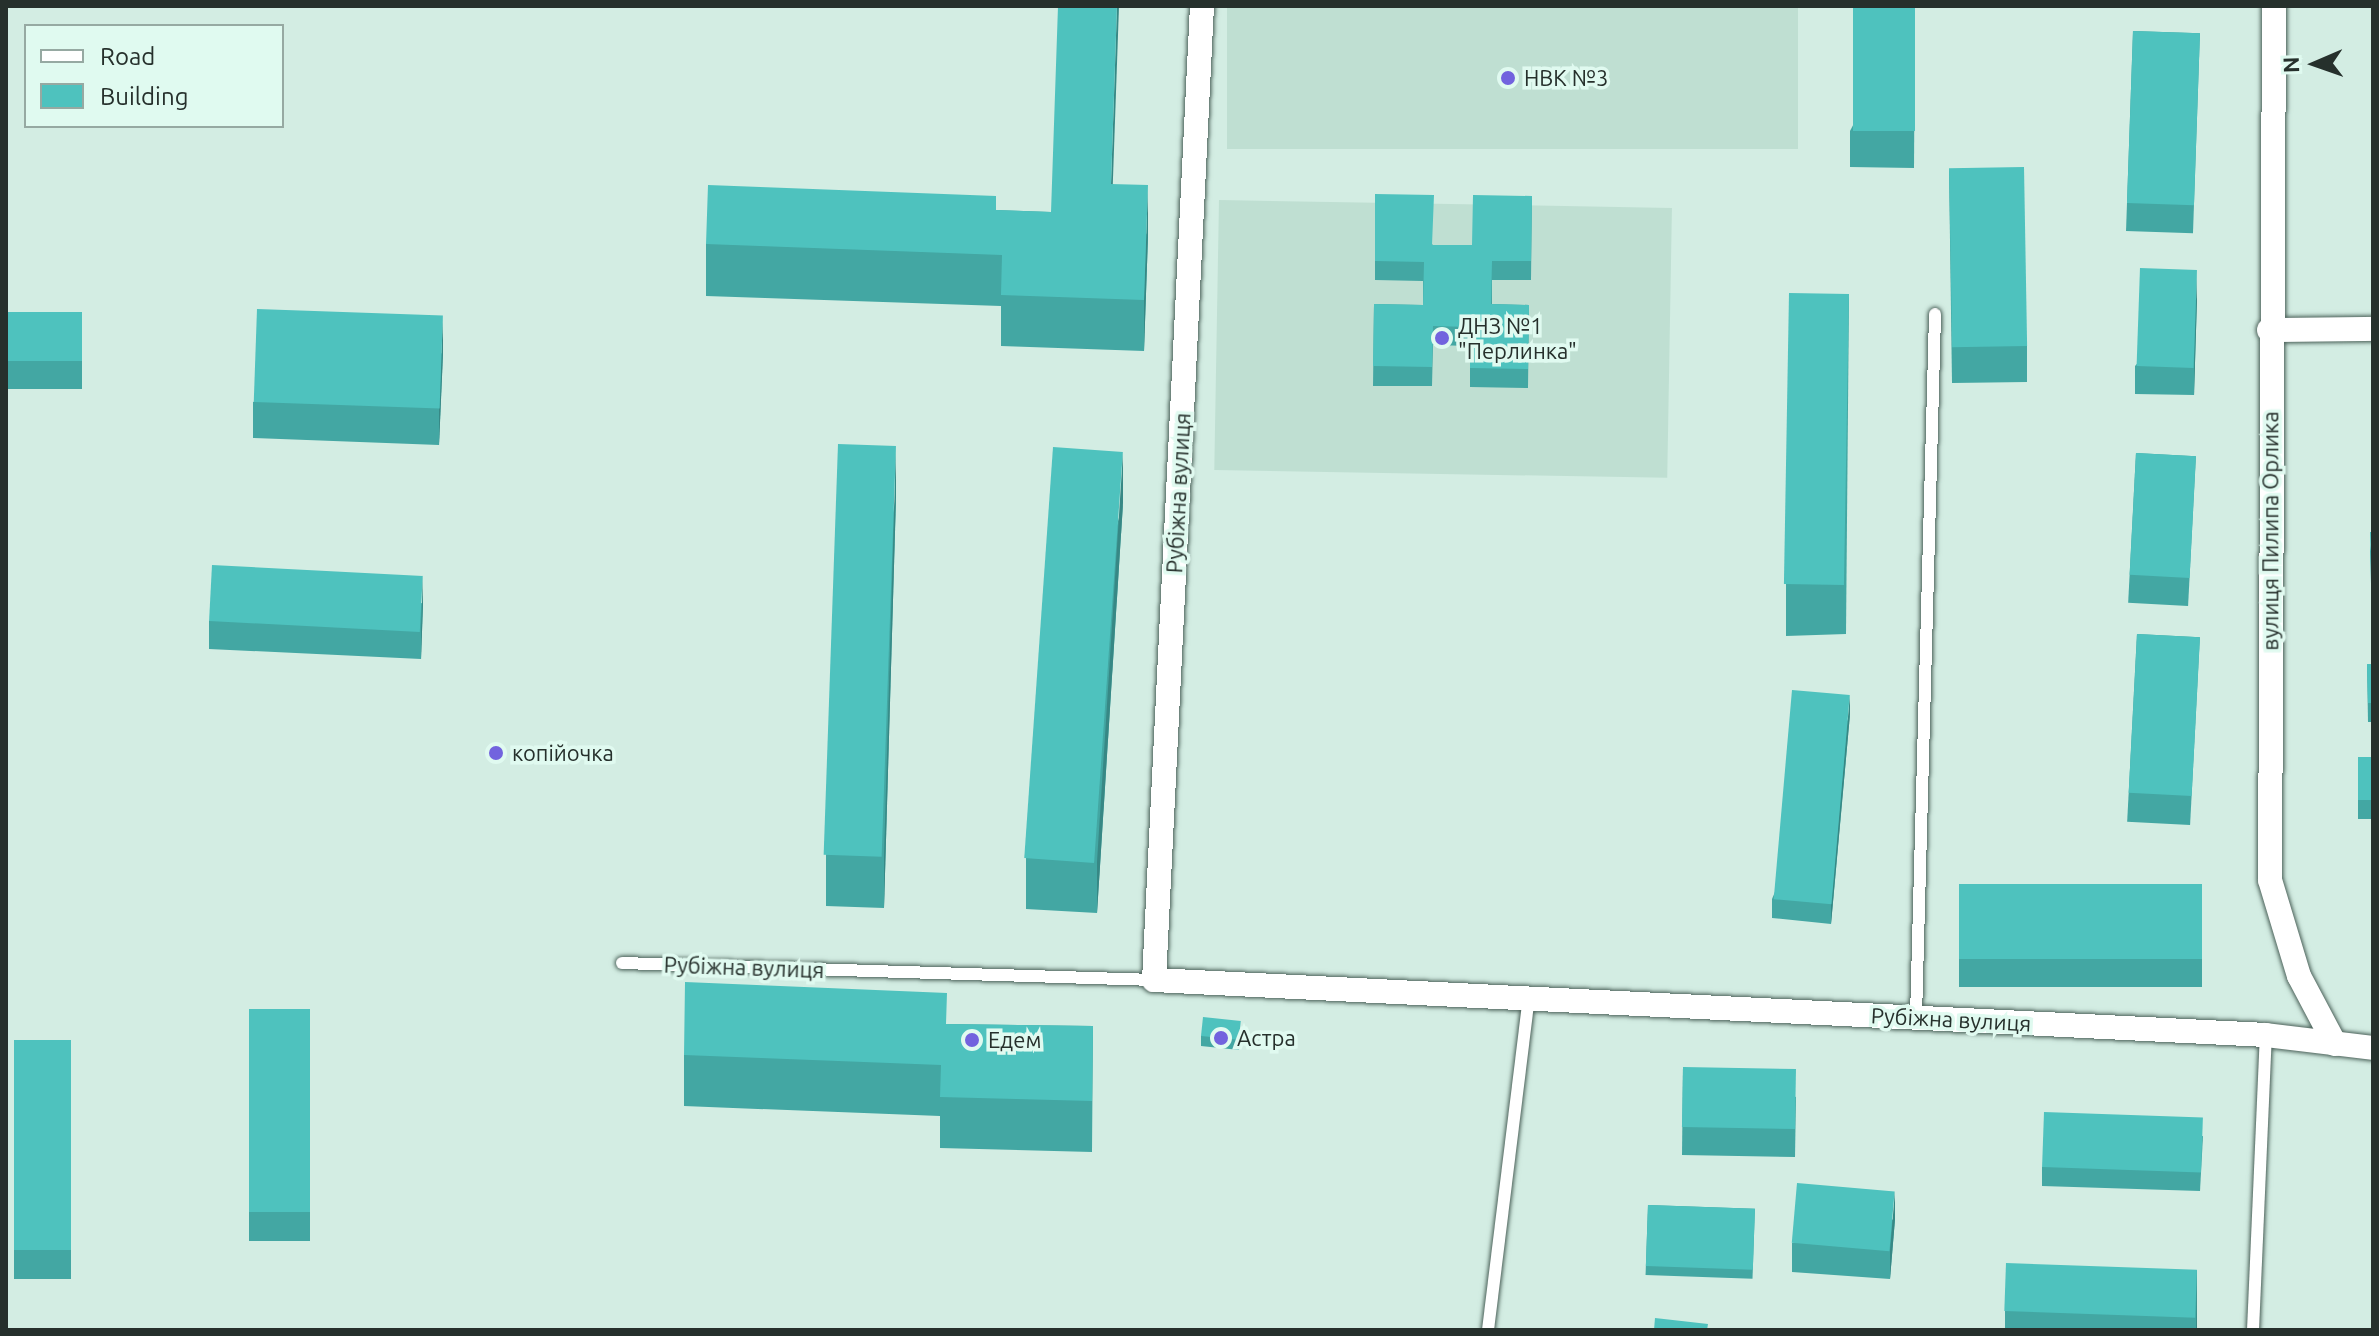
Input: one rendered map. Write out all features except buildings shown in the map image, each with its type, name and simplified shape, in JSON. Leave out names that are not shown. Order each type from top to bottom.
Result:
[{"type":"street","name":"Рубіжна вулиця","points":[[1202,6],[1154,980],[2266,1035],[2373,1048]]},
{"type":"street","name":"вулиця Пилипа Орлика","points":[[2274,6],[2269,330],[2270,880],[2299,976],[2335,1044]]},
{"type":"street","points":[[2269,330],[2373,329]]},
{"type":"lane","points":[[1916,1017],[1935,314]]},
{"type":"lane","name":"Рубіжна вулиця","points":[[622,963],[1154,980]]},
{"type":"lane","points":[[1488,1330],[1529,997]]},
{"type":"lane","points":[[2253,1330],[2266,1035]]},
{"type":"shaded area","name":"НВК №3","points":[[1227,6],[1798,6],[1798,149],[1227,149]]},
{"type":"shaded area","name":"ДНЗ №1 \"Перлинка\"","points":[[1219,200],[1672,208],[1667,478],[1214,470]]},
{"type":"place","name":"НВК №3","points":[[1508,78]]},
{"type":"place","name":"ДНЗ №1 \"Перлинка\"","points":[[1442,338]]},
{"type":"place","name":"копійочка","points":[[496,753]]},
{"type":"place","name":"Астра","points":[[1221,1038]]},
{"type":"place","name":"Едем","points":[[972,1040]]}]
